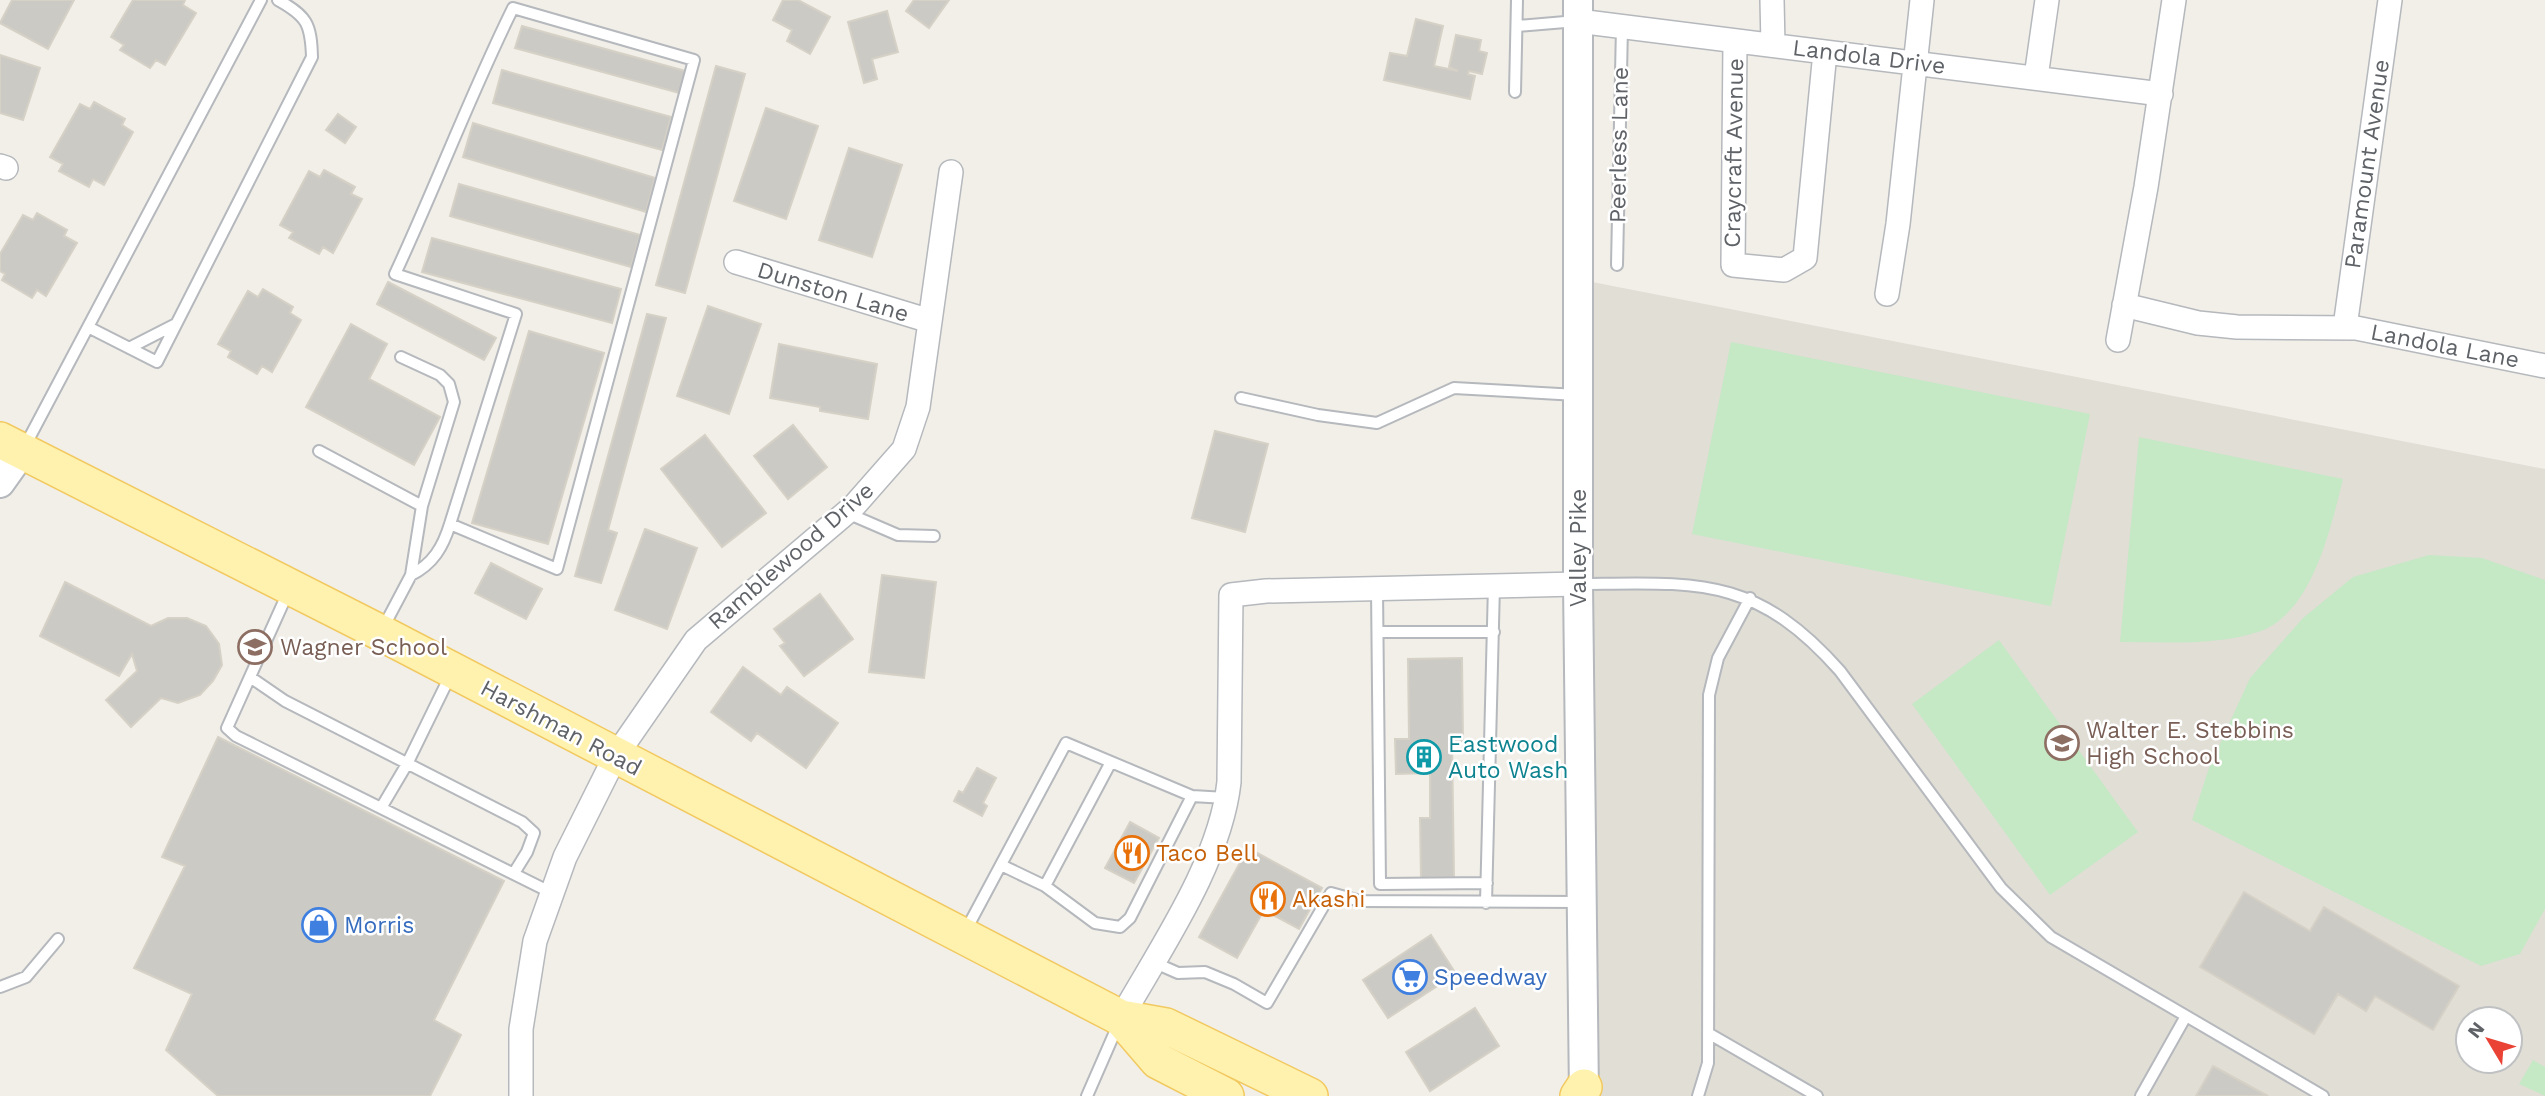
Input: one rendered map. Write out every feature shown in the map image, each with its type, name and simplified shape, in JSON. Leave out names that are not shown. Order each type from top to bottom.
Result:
[{"type":"main road","name":"Harshman Road","points":[[11,446],[381,633],[1121,1018],[1166,1026],[1310,1096]]},
{"type":"main road","name":"Harshman Road","points":[[1121,1018],[1158,1061],[1226,1096]]},
{"type":"street","points":[[1772,0],[1773,45]]},
{"type":"street","points":[[1887,294],[1898,224],[1922,0]]},
{"type":"street","points":[[2036,77],[2046,0]]},
{"type":"street","points":[[2118,340],[2161,94],[2174,0]]},
{"type":"street","name":"Paramount Avenue","points":[[2345,327],[2390,0]]},
{"type":"street","name":"Landola Drive","points":[[1578,10],[1622,26],[2161,94]]},
{"type":"street","name":"Valley Pike","points":[[1578,10],[1577,395],[1582,1093]]},
{"type":"street","name":"Craycraft Avenue","points":[[1735,41],[1733,265],[1784,270],[1805,258],[1825,52]]},
{"type":"street","name":"Ramblewood Drive","points":[[521,1096],[521,1029],[534,941],[550,891],[615,757],[696,640],[847,513],[904,449],[918,407],[951,172]]},
{"type":"street","name":"Dunston Lane","points":[[736,262],[930,321]]},
{"type":"street","points":[[2124,305],[2198,323],[2237,327],[2345,327]]},
{"type":"street","name":"Landola Lane","points":[[2345,327],[2545,366]]},
{"type":"street","points":[[0,483],[11,446]]},
{"type":"street","points":[[1121,1018],[1215,846],[1227,798],[1231,595],[1578,584]]},
{"type":"lane","points":[[11,446],[88,327],[261,0]]},
{"type":"lane","points":[[88,327],[157,362],[312,57],[311,36],[302,13],[278,0]]},
{"type":"lane","points":[[1515,92],[1517,0]]},
{"type":"lane","points":[[411,575],[427,567],[445,540],[450,524],[516,314],[396,274],[444,169],[484,66],[513,8],[694,60],[556,569],[450,524]]},
{"type":"lane","points":[[1517,26],[1578,10]]},
{"type":"lane","name":"Peerless Lane","points":[[1617,265],[1622,26]]},
{"type":"lane","points":[[129,348],[177,324]]},
{"type":"lane","points":[[381,633],[411,575],[422,506],[454,402],[453,393],[440,375],[401,357]]},
{"type":"lane","points":[[1241,398],[1318,415],[1377,423],[1454,388],[1577,395]]},
{"type":"lane","points":[[319,451],[422,506]]},
{"type":"lane","points":[[847,513],[898,535],[934,536]]},
{"type":"lane","points":[[1578,584],[1694,584],[1750,598],[1818,646],[1840,671],[2001,888],[2051,937],[2323,1096]]},
{"type":"lane","points":[[1486,903],[1494,585]]},
{"type":"lane","points":[[290,587],[227,728],[236,736],[550,891]]},
{"type":"lane","points":[[1377,589],[1380,884],[1487,883]]},
{"type":"lane","points":[[1698,1096],[1708,1063],[1709,695],[1718,658],[1750,598]]},
{"type":"lane","points":[[1378,632],[1494,632]]},
{"type":"lane","points":[[381,808],[407,764],[452,670]]},
{"type":"lane","points":[[250,677],[285,701],[522,822],[534,833],[527,852],[514,873]]},
{"type":"lane","points":[[963,936],[1066,743],[1192,796],[1227,798]]},
{"type":"lane","points":[[1045,886],[1111,762]]},
{"type":"lane","points":[[1001,865],[1045,886],[1095,923],[1120,927],[1130,918],[1192,796]]},
{"type":"lane","points":[[1153,962],[1178,972],[1205,972],[1234,984],[1267,1003],[1331,893],[1352,901],[1582,902]]},
{"type":"lane","points":[[0,987],[26,977],[58,939]]},
{"type":"lane","points":[[2141,1096],[2186,1016]]},
{"type":"lane","points":[[1087,1096],[1121,1018]]},
{"type":"lane","points":[[1708,1033],[1817,1096]]},
{"type":"shaded area","name":"Walter E. Stebbins High School","points":[[1577,279],[2545,469],[2545,1096],[1587,1096]]},
{"type":"green space","points":[[1731,342],[2090,414],[2051,606],[1692,534]]},
{"type":"green space","points":[[2139,437],[2343,479],[2316,567],[2292,608],[2277,623],[2258,632],[2224,639],[2120,642]]},
{"type":"green space","points":[[2429,555],[2482,558],[2545,580],[2545,909],[2520,954],[2481,966],[2192,820],[2209,768],[2250,678],[2303,618],[2353,577]]},
{"type":"green space","points":[[1999,640],[2138,832],[2050,895],[1912,704]]},
{"type":"green space","points":[[2533,1060],[2545,1067],[2545,1096],[2519,1084]]},
{"type":"building","points":[[12,0],[74,0],[48,49],[0,23]]},
{"type":"building","points":[[133,0],[185,0],[183,5],[196,13],[165,65],[156,60],[150,68],[120,50],[124,45],[111,37]]},
{"type":"building","points":[[783,0],[798,0],[830,17],[810,54],[787,41],[792,30],[773,20]]},
{"type":"building","points":[[914,0],[949,0],[929,28],[906,11]]},
{"type":"building","points":[[887,11],[898,52],[872,59],[877,79],[864,83],[848,22]]},
{"type":"building","points":[[1416,19],[1443,26],[1434,66],[1458,71],[1449,67],[1456,35],[1481,40],[1479,51],[1487,53],[1482,74],[1469,71],[1468,74],[1475,76],[1470,99],[1384,80],[1390,53],[1407,56]]},
{"type":"building","points":[[522,26],[689,72],[683,94],[515,48]]},
{"type":"building","points":[[0,55],[40,68],[23,120],[0,113]]},
{"type":"building","points":[[716,66],[745,74],[685,293],[656,285]]},
{"type":"building","points":[[502,70],[671,117],[662,150],[493,103]]},
{"type":"building","points":[[94,102],[125,119],[122,125],[133,132],[104,185],[93,179],[89,187],[59,171],[63,164],[50,157],[80,104],[90,109]]},
{"type":"building","points":[[766,108],[818,126],[786,219],[734,201]]},
{"type":"building","points":[[338,114],[356,127],[345,143],[326,130]]},
{"type":"building","points":[[473,123],[655,178],[646,212],[463,157]]},
{"type":"building","points":[[849,148],[902,165],[872,257],[819,240]]},
{"type":"building","points":[[324,170],[355,187],[351,194],[362,199],[333,253],[323,247],[319,254],[289,238],[293,232],[280,225],[309,171],[320,177]]},
{"type":"building","points":[[459,184],[640,235],[631,267],[450,216]]},
{"type":"building","points":[[37,213],[67,230],[64,236],[77,243],[46,296],[37,290],[32,298],[2,280],[5,274],[0,271],[0,254],[23,215],[33,220]]},
{"type":"building","points":[[432,238],[621,289],[612,323],[422,272]]},
{"type":"building","points":[[388,282],[496,338],[484,360],[377,304]]},
{"type":"building","points":[[263,289],[293,307],[290,313],[301,320],[272,372],[262,366],[257,374],[228,357],[231,351],[218,344],[248,291],[258,297]]},
{"type":"building","points":[[708,306],[761,324],[729,414],[677,396]]},
{"type":"building","points":[[647,314],[666,318],[608,530],[617,533],[601,583],[575,576]]},
{"type":"building","points":[[351,324],[387,344],[369,379],[440,417],[414,465],[306,407]]},
{"type":"building","points":[[529,331],[604,353],[548,544],[472,523]]},
{"type":"building","points":[[779,344],[877,364],[868,419],[820,411],[820,407],[770,398]]},
{"type":"building","points":[[793,425],[827,467],[788,499],[754,456]]},
{"type":"building","points":[[1215,431],[1268,444],[1245,532],[1192,518]]},
{"type":"building","points":[[705,435],[766,513],[722,547],[661,469]]},
{"type":"building","points":[[645,529],[697,548],[667,629],[615,610]]},
{"type":"building","points":[[491,563],[542,589],[526,619],[475,593]]},
{"type":"building","points":[[882,575],[936,582],[924,678],[869,672]]},
{"type":"building","points":[[65,582],[151,626],[168,618],[187,618],[206,626],[219,644],[222,665],[213,681],[200,695],[178,703],[161,698],[131,727],[106,700],[137,671],[132,654],[119,676],[40,636]]},
{"type":"building","points":[[820,594],[853,639],[804,676],[780,646],[785,643],[774,629]]},
{"type":"building","name":"Eastwood Auto Wash","points":[[1462,658],[1463,741],[1452,742],[1454,877],[1421,878],[1420,818],[1430,818],[1430,773],[1396,774],[1395,739],[1409,739],[1408,659]]},
{"type":"building","points":[[743,667],[781,695],[787,687],[838,723],[806,768],[757,733],[751,741],[711,712]]},
{"type":"building","name":"Morris","points":[[218,737],[504,881],[434,1020],[461,1035],[430,1096],[218,1096],[166,1050],[192,994],[134,968],[185,866],[162,857]]},
{"type":"building","points":[[977,768],[996,778],[983,803],[987,806],[982,816],[954,801],[959,791],[963,793]]},
{"type":"building","name":"Taco Bell","points":[[1130,822],[1159,838],[1134,883],[1105,868]]},
{"type":"building","name":"Akashi","points":[[1248,848],[1322,888],[1299,929],[1264,910],[1237,958],[1199,937]]},
{"type":"building","points":[[2244,892],[2310,931],[2324,907],[2459,986],[2433,1030],[2375,996],[2366,1011],[2338,994],[2314,1034],[2200,967]]},
{"type":"building","name":"Speedway","points":[[1431,935],[1456,974],[1388,1018],[1363,980]]},
{"type":"building","name":"Speedway","points":[[1475,1008],[1499,1046],[1430,1091],[1406,1052]]},
{"type":"building","points":[[2213,1066],[2268,1096],[2196,1096]]},
{"type":"place","name":"Wagner School","points":[[255,647]]},
{"type":"place","name":"Walter E. Stebbins High School","points":[[2062,743]]},
{"type":"place","name":"Eastwood Auto Wash","points":[[1424,757]]},
{"type":"place","name":"Taco Bell","points":[[1132,853]]},
{"type":"place","name":"Akashi","points":[[1268,899]]},
{"type":"place","name":"Morris","points":[[319,925]]},
{"type":"place","name":"Speedway","points":[[1410,977]]}]
